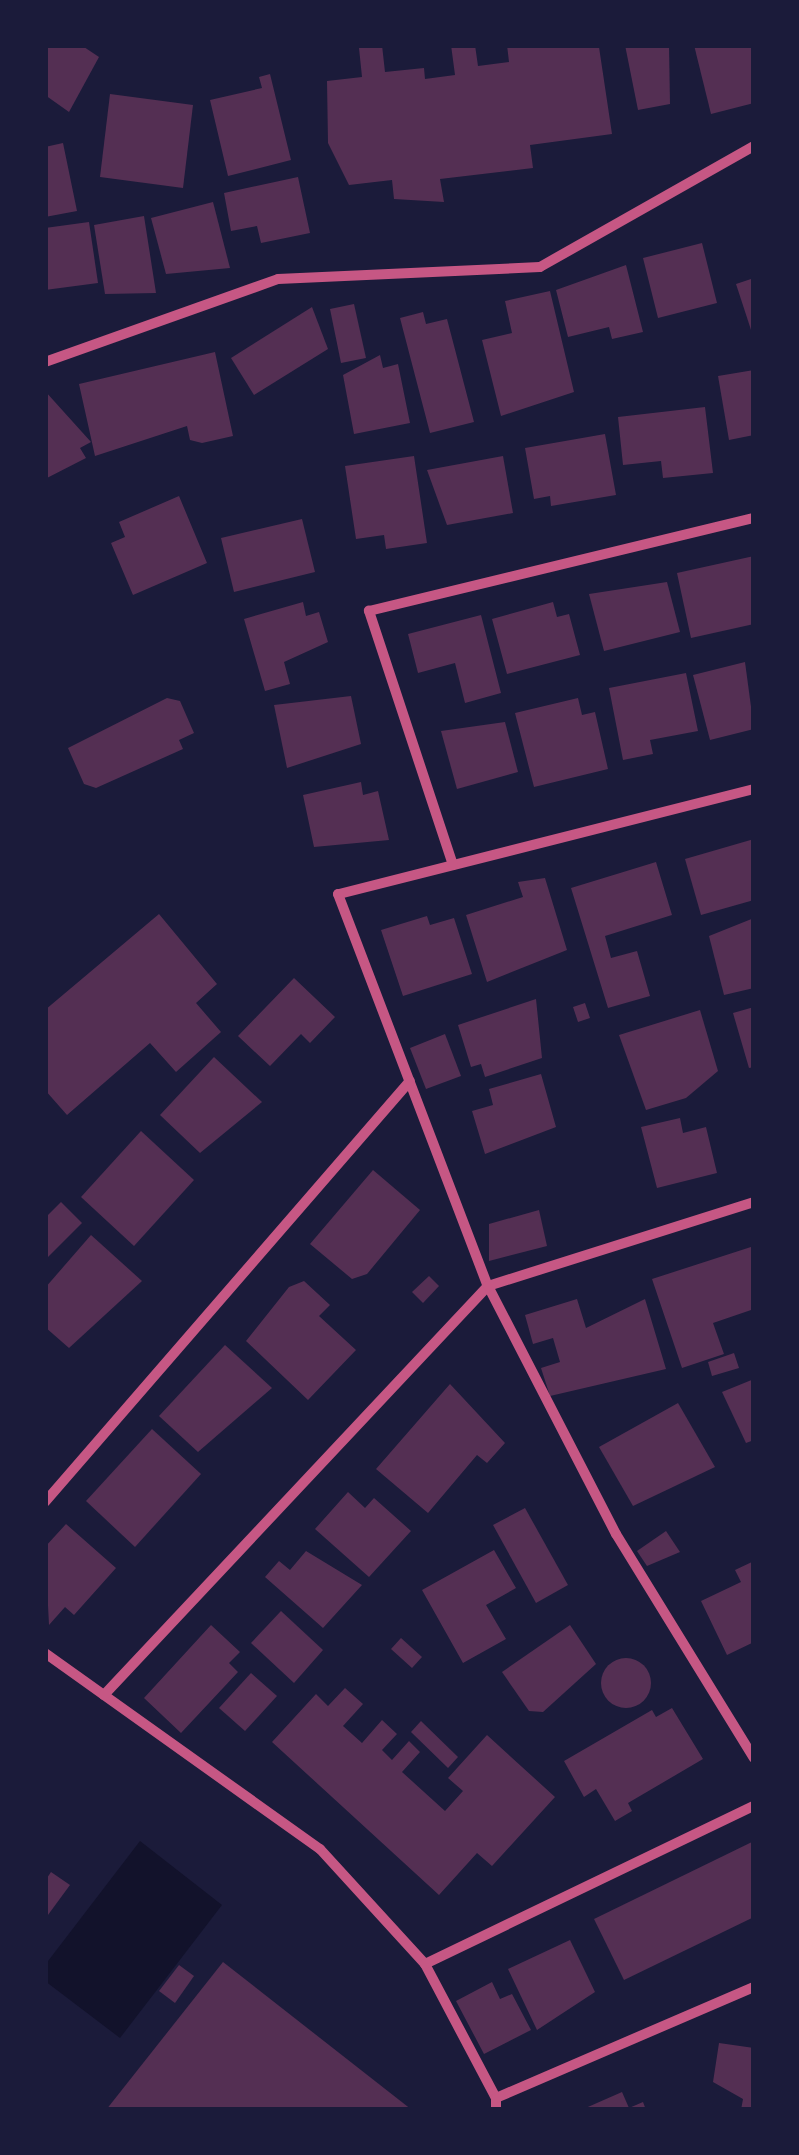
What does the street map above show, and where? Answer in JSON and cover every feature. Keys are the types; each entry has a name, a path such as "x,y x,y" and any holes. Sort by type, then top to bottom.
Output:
{"street":[{"path":"45,362 278,279 540,266 754,146"},
{"path":"453,864 369,611 754,518"},
{"path":"754,789 338,894 488,1286 616,1534 754,1758"},
{"path":"45,1502 410,1082"},
{"path":"104,1695 488,1286 754,1202"},
{"path":"45,1653 320,1850 425,1964 496,2104 754,1987"},
{"path":"425,1964 754,1806"}],"shaded area":[{"path":"140,1841 222,1905 120,2038 45,1981 45,1965"}],"building":[{"path":"45,45 81,45 99,57 69,112 45,95"},
{"path":"382,45 385,72 424,68 425,79 455,75 451,45 475,45 478,66 509,62 507,45 599,47 612,134 530,145 533,168 440,179 444,202 394,199 392,180 349,185 328,143 327,81 362,77 359,48"},
{"path":"625,45 669,45 670,104 638,110"},
{"path":"694,45 754,45 754,103 711,114"},
{"path":"270,74 291,160 228,176 210,100 262,88 259,77"},
{"path":"110,94 193,105 183,188 100,177"},
{"path":"63,143 77,211 45,217 45,147"},
{"path":"298,177 310,233 261,243 257,226 231,231 224,193"},
{"path":"213,202 230,268 166,274 151,218"},
{"path":"144,216 156,293 105,294 94,225"},
{"path":"89,222 98,283 45,290 45,228"},
{"path":"702,243 717,303 658,318 643,258"},
{"path":"626,265 643,332 612,339 609,327 568,337 556,290"},
{"path":"754,278 754,336 753,336 736,284"},
{"path":"550,291 574,392 501,416 482,340 512,333 505,301"},
{"path":"354,304 366,358 341,363 330,309"},
{"path":"312,307 328,349 254,395 231,358"},
{"path":"423,312 426,324 447,319 474,422 430,433 400,318"},
{"path":"215,352 233,436 202,443 190,440 187,426 95,456 79,384"},
{"path":"380,355 383,368 398,364 410,423 354,434 343,375"},
{"path":"754,370 754,435 729,440 718,376"},
{"path":"45,391 91,442 80,448 86,458 45,479"},
{"path":"705,407 713,473 663,478 661,461 623,465 618,417"},
{"path":"605,434 616,495 551,506 550,496 534,499 525,448"},
{"path":"414,456 427,543 386,549 384,535 356,539 345,466"},
{"path":"503,456 513,513 447,525 427,470"},
{"path":"179,496 207,563 133,595 111,543 125,537 119,522"},
{"path":"302,519 315,572 234,592 221,538"},
{"path":"754,556 754,624 691,638 677,573"},
{"path":"667,582 680,632 604,651 589,594"},
{"path":"303,602 306,616 319,612 328,642 284,662 290,684 265,691 244,619"},
{"path":"553,602 557,617 569,614 580,655 507,674 492,619"},
{"path":"481,615 501,693 465,703 455,663 418,673 408,634"},
{"path":"745,662 754,729 710,740 693,675"},
{"path":"686,673 698,731 650,740 653,754 623,760 609,688"},
{"path":"351,696 361,744 287,768 274,705"},
{"path":"167,698 180,701 194,733 179,740 183,749 96,788 84,784 68,748"},
{"path":"578,698 582,715 595,712 608,769 534,787 515,713"},
{"path":"505,722 518,772 457,789 441,731"},
{"path":"361,782 363,795 378,791 389,840 314,847 303,795"},
{"path":"754,839 754,900 701,915 685,859"},
{"path":"656,862 672,915 605,936 611,958 637,951 650,996 608,1008 571,888"},
{"path":"545,878 567,950 487,982 466,915 523,897 518,882"},
{"path":"159,914 217,984 196,1003 221,1032 176,1072 150,1043 67,1115 45,1090 45,1010"},
{"path":"427,916 430,925 454,918 472,974 403,996 381,930"},
{"path":"754,918 754,988 724,995 709,936"},
{"path":"294,978 335,1017 310,1043 301,1034 270,1066 238,1036"},
{"path":"536,999 542,1058 485,1077 481,1064 471,1067 458,1025"},
{"path":"585,1003 590,1018 578,1022 573,1007"},
{"path":"754,1007 754,1067 749,1068 733,1013"},
{"path":"700,1010 718,1071 686,1098 646,1110 619,1035"},
{"path":"445,1034 461,1076 426,1089 410,1048"},
{"path":"214,1057 262,1102 200,1153 160,1115"},
{"path":"541,1074 556,1127 485,1154 472,1111 493,1105 489,1089"},
{"path":"680,1118 683,1133 706,1127 717,1173 657,1188 641,1127"},
{"path":"141,1131 194,1180 134,1246 81,1197"},
{"path":"373,1170 420,1210 367,1274 352,1279 310,1244"},
{"path":"61,1202 82,1223 45,1260 45,1218"},
{"path":"539,1210 547,1246 489,1261 489,1224"},
{"path":"91,1235 142,1281 69,1348 45,1327 45,1288"},
{"path":"754,1246 754,1309 713,1323 724,1354 682,1368 652,1279"},
{"path":"429,1276 439,1286 423,1303 412,1292"},
{"path":"304,1281 330,1305 319,1316 356,1350 308,1400 246,1341 289,1287"},
{"path":"577,1299 586,1328 645,1299 666,1369 550,1396 541,1368 560,1362 553,1338 533,1344 525,1315"},
{"path":"225,1345 272,1388 198,1452 159,1416"},
{"path":"734,1353 739,1368 712,1376 708,1362"},
{"path":"754,1379 754,1440 746,1443 722,1392"},
{"path":"450,1384 505,1443 487,1463 477,1455 428,1513 376,1469"},
{"path":"678,1403 715,1467 633,1506 599,1447"},
{"path":"152,1429 201,1474 135,1547 86,1501"},
{"path":"348,1492 365,1508 374,1498 411,1531 369,1577 315,1529"},
{"path":"525,1508 568,1585 536,1603 493,1525"},
{"path":"66,1524 116,1568 74,1615 65,1607 49,1625 45,1547"},
{"path":"666,1531 680,1552 647,1566 637,1551"},
{"path":"494,1550 516,1588 486,1605 506,1639 463,1663 422,1590"},
{"path":"306,1551 362,1585 323,1628 265,1577 279,1561 290,1570"},
{"path":"754,1561 754,1642 727,1655 701,1601 741,1582 735,1570"},
{"path":"281,1611 323,1650 294,1683 251,1643"},
{"path":"211,1625 240,1652 229,1663 238,1672 181,1733 144,1698"},
{"path":"570,1625 596,1664 543,1712 529,1711 502,1672"},
{"path":"401,1638 422,1657 412,1668 391,1649"},
{"path":"626,1658 643,1666 651,1683 643,1700 626,1708 609,1700 601,1683 609,1666"},
{"path":"251,1673 277,1696 245,1731 219,1708"},
{"path":"345,1688 363,1704 343,1726 362,1743 382,1720 397,1734 382,1750 392,1760 409,1741 420,1752 402,1772 445,1811 463,1791 448,1778 487,1735 555,1797 492,1866 477,1853 439,1895 272,1742 316,1694 328,1706"},
{"path":"672,1708 703,1759 628,1803 632,1811 615,1821 596,1789 584,1797 564,1761 652,1710 656,1717"},
{"path":"421,1721 458,1757 448,1768 411,1732"},
{"path":"754,1841 754,1917 624,1980 594,1919"},
{"path":"51,1872 70,1885 45,1919 45,1881"},
{"path":"570,1940 595,1992 537,2030 508,1969"},
{"path":"223,1962 412,2110 106,2110"},
{"path":"179,1965 194,1976 175,2003 159,1991"},
{"path":"492,1982 500,1999 512,1994 531,2030 484,2054 456,2001"},
{"path":"719,2043 754,2048 754,2110 741,2110 743,2099 713,2082"},
{"path":"622,2092 629,2108 643,2102 646,2110 581,2110"}]}
